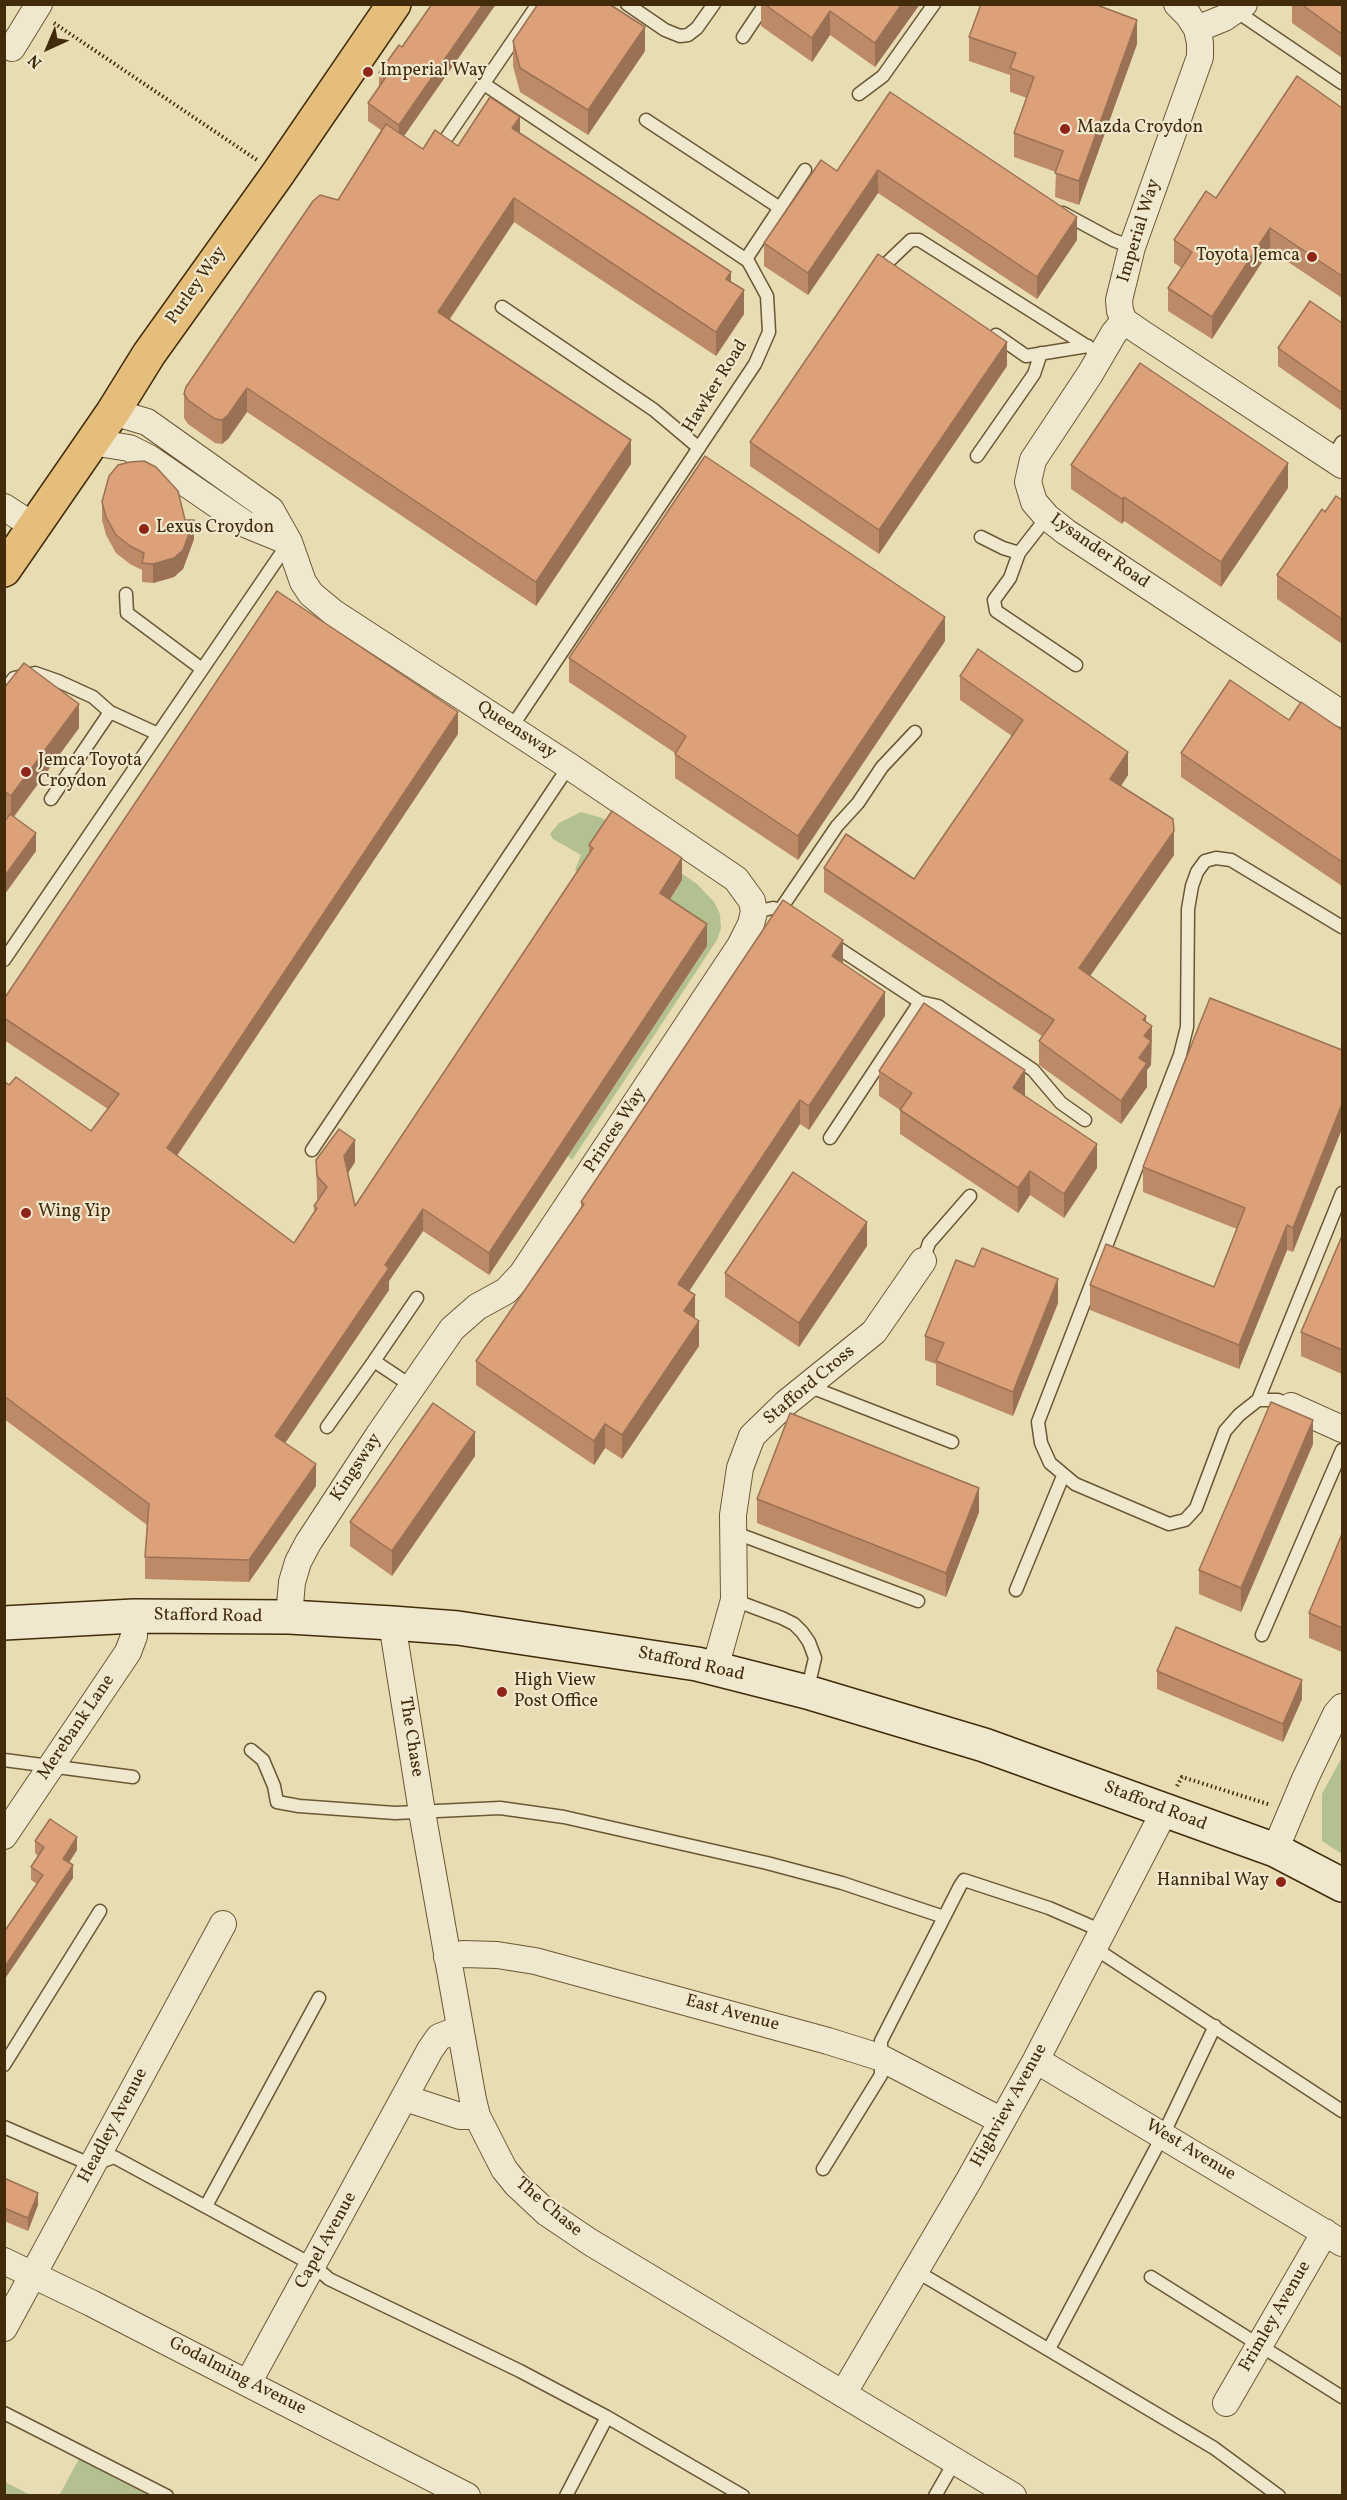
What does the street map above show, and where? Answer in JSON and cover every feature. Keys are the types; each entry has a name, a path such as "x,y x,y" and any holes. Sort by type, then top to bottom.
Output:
{"highway":[{"name":"Purley Way","path":"4,570 113,412 156,344 277,175 394,4"}],"main road":[{"name":"Stafford Road","path":"4,1623 134,1616 289,1617 392,1623 519,1636 716,1668 807,1692 984,1745 1275,1850 1342,1885"}],"street":[{"path":"1177,4 1197,29 1224,18 1240,8"},
{"path":"7,46 37,8"},
{"name":"Imperial Way","path":"1124,321 1119,300 1132,247 1198,66 1201,51 1197,29"},
{"path":"1124,321 1339,455"},
{"name":"Lysander Road","path":"1124,321 1094,351 1033,460 1028,482 1034,502 1047,517 1066,532 1342,714"},
{"name":"Queensway","path":"113,412 147,422 271,510 289,542 303,582 318,600 334,613 512,728 736,879 747,891 754,912"},
{"path":"92,442 129,448 149,458 245,524 289,542"},
{"path":"4,507 35,527"},
{"name":"Princes Way","path":"452,1329 477,1307 506,1291 522,1274 740,946 754,912"},
{"name":"Stafford Cross","path":"716,1668 734,1600 733,1515 740,1468 752,1436 786,1403 874,1332 923,1261"},
{"name":"Kingsway","path":"289,1617 292,1582 298,1562 308,1543 452,1329"},
{"path":"1291,1406 1342,1429"},
{"name":"Merebank Lane","path":"4,1836 128,1652 134,1636 134,1616"},
{"name":"The Chase","path":"392,1623 422,1812 477,2116 504,2169 516,2184 548,2213 590,2242 1013,2496"},
{"path":"1275,1850 1336,1714 1342,1707"},
{"name":"Highview Avenue","path":"843,2394 1036,2060 1165,1810"},
{"name":"Headley Avenue","path":"4,2328 223,1924"},
{"name":"East Avenue","path":"447,1957 480,1955 535,1961 761,2022 879,2057 1002,2121"},
{"name":"Capel Avenue","path":"248,2384 435,2041 445,2034 460,2029"},
{"name":"West Avenue","path":"1036,2060 1334,2238"},
{"path":"405,2098 460,2116 477,2116"},
{"name":"Frimley Avenue","path":"1226,2403 1260,2344 1334,2238"},
{"name":"Godalming Avenue","path":"4,2261 467,2496"}],"lane":[{"path":"443,143 538,4"},
{"path":"627,4 665,30 680,36 688,35 697,28 714,4"},
{"path":"743,37 765,4"},
{"path":"859,94 883,76 934,4"},
{"path":"1240,8 1342,83"},
{"name":"Hawker Road","path":"484,84 746,259 767,296 769,332 755,364 512,728"},
{"path":"646,120 780,208"},
{"path":"746,259 804,170"},
{"path":"1056,208 1103,235 1132,247"},
{"path":"874,268 880,263 888,262 911,240 919,240 1094,351"},
{"path":"888,262 901,270"},
{"path":"502,307 654,410 699,448"},
{"path":"988,330 1026,356 1041,353 1094,351"},
{"path":"977,456 1034,374 1041,353"},
{"path":"1047,517 1019,553 1010,578 994,600 996,611 1076,665"},
{"path":"981,537 1019,553"},
{"path":"4,960 289,542"},
{"path":"126,594 128,613 202,669"},
{"path":"4,691 14,678 35,673 93,698 110,712 158,734"},
{"path":"51,799 110,712"},
{"path":"754,912 773,908 785,913 837,826 858,803 882,767 915,732"},
{"path":"312,1150 569,766"},
{"path":"1342,927 1231,860 1216,858 1205,861 1197,872 1188,909 1187,1028 1180,1055 1038,1422 1041,1443 1050,1463 1075,1484 1169,1524 1185,1520 1196,1508 1225,1431 1239,1414 1258,1400 1342,1193"},
{"path":"818,934 920,1002 938,1006 1033,1070 1061,1103 1085,1120"},
{"path":"830,1138 920,1002"},
{"path":"923,1261 929,1243 970,1196"},
{"path":"327,1427 417,1298"},
{"path":"374,1361 413,1387"},
{"path":"808,1386 952,1442"},
{"path":"1258,1400 1278,1400 1291,1406"},
{"path":"1262,1635 1342,1450"},
{"path":"1016,1590 1063,1476"},
{"path":"734,1532 918,1601"},
{"path":"734,1600 767,1611 794,1624 802,1632 815,1658 807,1692"},
{"path":"251,1750 263,1760 277,1802 299,1806 395,1813 500,1808 564,1817 767,1863 842,1883 944,1917"},
{"path":"4,1760 133,1777"},
{"path":"823,2169 880,2075 880,2041 964,1880 1049,1908 1098,1939 1215,2026 1342,2111"},
{"path":"4,2065 100,1911"},
{"path":"206,2206 319,1998"},
{"path":"1048,2349 1163,2135 1215,2026"},
{"path":"4,2127 92,2165 114,2157 313,2265 329,2279 520,2371 607,2416 743,2496"},
{"path":"916,2271 1214,2448 1279,2496"},
{"path":"1151,2277 1342,2397"},
{"path":"4,2413 167,2496"},
{"path":"566,2496 607,2416"},
{"path":"934,2496 955,2461"}],"path":[{"path":"37,8 277,175"},
{"path":"1165,1810 1182,1777 1291,1811"}],"green space":[{"path":"581,812 602,818 697,884 714,902 720,914 721,928 717,940 572,1160 568,1156 707,946 660,914 682,880 585,877 575,870 581,855 553,839 550,834 559,823"},
{"path":"1342,1757 1342,1854 1322,1841 1322,1794"},
{"path":"81,2455 162,2496 59,2496"},
{"path":"5,2482 30,2495 5,2495"}],"building":[{"path":"432,4 483,4 399,125 368,103 386,77 379,73 399,45 402,47"},
{"path":"538,4 609,4 645,27 588,110 520,68 513,41"},
{"path":"764,4 902,4 875,43 830,11 812,38"},
{"name":"Mazda Croydon","path":"981,4 1094,4 1137,20 1079,181 1055,173 1063,151 1014,133 1034,77 1010,68 1016,53 969,37"},
{"path":"1301,4 1342,4 1342,34"},
{"path":"1297,76 1342,108 1342,276 1270,228 1212,317 1168,288 1192,252 1174,240 1206,191 1216,198"},
{"path":"890,92 1077,217 1037,277 878,170 808,273 764,243 821,160 837,171"},
{"path":"490,97 520,117 512,128 731,272 726,279 744,290 716,332 514,198 438,312 631,440 536,582 247,388 222,420 215,419 188,400 184,394 186,387 313,201 320,195 338,200 386,124 423,149 435,130 458,146"},
{"path":"878,254 1007,342 879,530 750,442"},
{"path":"1310,301 1342,323 1342,393 1278,348"},
{"path":"1140,363 1288,463 1221,562 1124,497 1122,499 1071,465"},
{"path":"705,456 945,617 798,836 675,754 686,736 569,658"},
{"name":"Lexus Croydon","path":"144,461 156,467 178,491 185,520 194,520 183,550 174,558 153,564 142,563 144,553 116,535 106,517 102,502 109,476 118,465"},
{"path":"1336,496 1342,500 1342,619 1277,575 1322,509 1325,512"},
{"path":"277,591 458,712 167,1148 294,1243 317,1208 314,1206 327,1187 317,1176 316,1160 339,1129 355,1140 344,1156 355,1206 593,848 589,845 612,811 682,858 660,893 707,924 489,1253 423,1209 385,1265 389,1268 275,1436 316,1464 249,1560 145,1557 149,1504 4,1396 4,1081 9,1085 16,1077 91,1131 119,1094 4,1018 4,999"},
{"path":"978,649 1128,752 1110,779 1173,819 1174,831 1079,968 1146,1016 1143,1020 1152,1026 1144,1036 1151,1041 1139,1058 1147,1063 1121,1101 1039,1041 1054,1020 824,868 846,834 914,879 1023,720 960,676"},
{"name":"Jemca Toyota Croydon","path":"24,663 79,704 11,796 4,791 4,688"},
{"path":"1230,680 1289,720 1301,702 1342,730 1342,862 1181,753"},
{"path":"10,814 36,833 4,877 4,822"},
{"path":"783,900 843,940 832,956 885,992 809,1106 800,1100 678,1284 695,1295 684,1311 699,1321 622,1435 605,1424 594,1441 476,1361 584,1204 581,1202"},
{"path":"1210,998 1342,1050 1342,1104 1293,1228 1287,1225 1239,1345 1090,1285 1106,1244 1214,1287 1245,1208 1143,1167"},
{"path":"924,1003 1025,1070 1013,1088 1097,1144 1064,1194 1030,1171 1018,1188 900,1110 912,1093 879,1071"},
{"path":"793,1172 867,1222 799,1323 725,1273"},
{"path":"1342,1236 1342,1350 1301,1332"},
{"path":"982,1248 1058,1279 1013,1392 936,1361 944,1343 925,1336 956,1260 974,1267"},
{"path":"1271,1402 1313,1420 1241,1588 1199,1570"},
{"path":"433,1403 475,1432 392,1551 350,1522"},
{"path":"790,1413 979,1488 946,1573 757,1499"},
{"path":"1342,1534 1342,1628 1309,1613"},
{"path":"1176,1627 1302,1680 1283,1724 1157,1671"},
{"path":"50,1819 77,1837 63,1859 73,1865 6,1965 4,1963 4,1932 43,1875 31,1867 44,1847 35,1841"},
{"path":"4,2178 38,2193 28,2218 4,2208"}],"place":[{"name":"Imperial Way","path":"368,72"},
{"name":"Mazda Croydon","path":"1065,129"},
{"name":"Toyota Jemca","path":"1312,257"},
{"name":"Lexus Croydon","path":"144,529"},
{"name":"Jemca Toyota Croydon","path":"26,772"},
{"name":"Wing Yip","path":"26,1213"},
{"name":"High View Post Office","path":"502,1692"},
{"name":"Hannibal Way","path":"1281,1882"}]}
